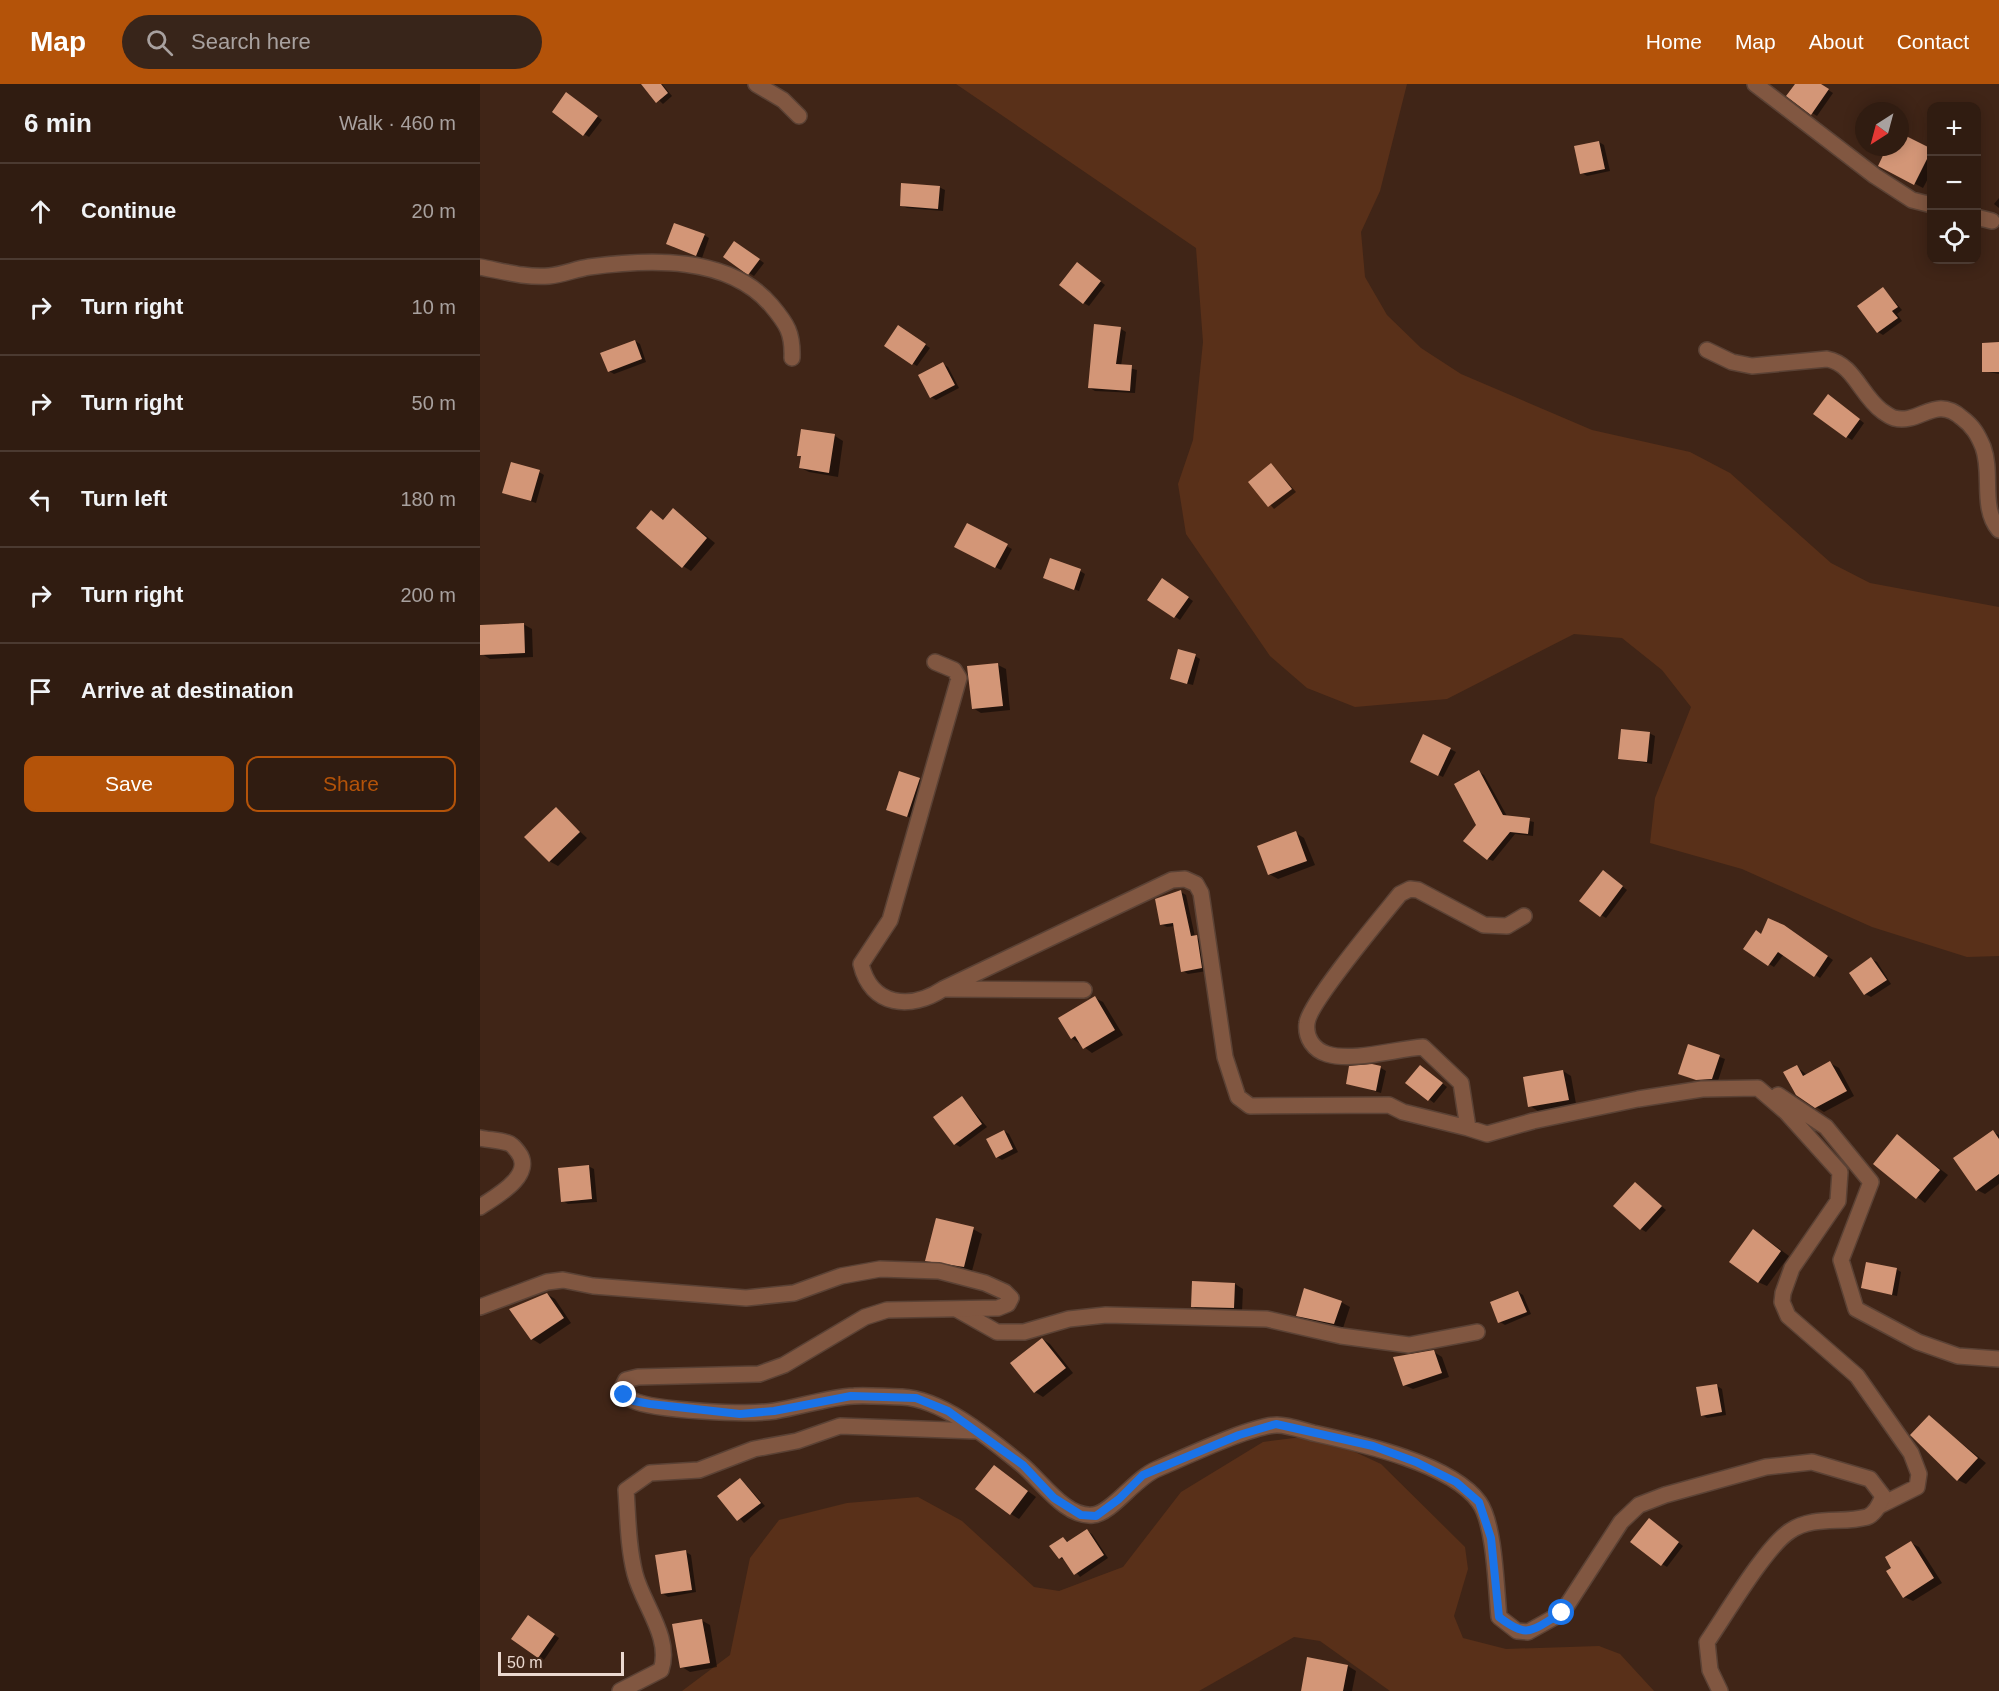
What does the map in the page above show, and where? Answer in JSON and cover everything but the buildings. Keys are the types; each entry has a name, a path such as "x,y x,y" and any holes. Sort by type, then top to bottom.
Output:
{"street":[{"path":"756,84 783,100 799,116"},
{"path":"1755,84 1875,176 1912,200 1927,204"},
{"path":"480,267 549,276 588,267 629,264 692,264 741,281 766,299 784,320 792,339 792,358"},
{"path":"1707,350 1732,362 1752,366 1827,359 1836,361 1845,367 1879,408 1894,418 1908,418 1943,407 1957,412 1978,434 1985,453 1988,504 1992,521 1999,530"},
{"path":"935,662 954,670 959,678 890,920 861,964 865,980 886,999 907,1003 926,1000 943,989 1172,880 1185,879 1196,884 1201,893 1225,1057 1238,1097 1250,1106 1389,1106 1403,1112 1486,1134 1533,1121 1638,1099 1702,1089 1758,1088 1782,1096 1826,1127 1871,1182 1841,1260 1856,1309 1918,1342 1958,1356 1999,1359"},
{"path":"1468,1128 1461,1083 1423,1047 1346,1057 1327,1054 1314,1048 1307,1036 1306,1021 1334,977 1400,894 1410,889 1484,925 1507,926 1524,916"},
{"path":"943,989 1084,990"},
{"path":"1720,1691 1710,1670 1707,1642 1767,1555 1790,1531 1822,1519 1868,1517 1879,1506 1917,1487 1919,1474 1911,1453 1857,1376 1788,1316 1782,1302 1792,1268 1838,1201 1840,1172 1786,1112 1758,1088"},
{"path":"480,1138 511,1143 521,1155 523,1163 519,1174 509,1187 480,1207"},
{"path":"480,1307 547,1282 563,1281 593,1286 746,1298 794,1293 841,1276 880,1269 939,1271 985,1283 1005,1292 1011,1298 1008,1304 998,1308 958,1310 902,1309 866,1317 784,1365 759,1374 638,1377 626,1380 622,1388 624,1395 634,1401 650,1404 740,1414 774,1411 851,1396 916,1398 948,1411 1023,1465 1054,1498 1081,1515 1096,1516 1119,1499 1143,1475 1239,1435 1276,1424 1373,1446 1416,1462 1456,1482 1479,1502 1491,1538 1499,1617 1517,1631 1528,1632 1562,1613 1621,1522 1639,1505 1665,1495 1766,1467 1812,1462 1870,1479 1883,1496 1879,1506"},
{"path":"958,1310 997,1332 1023,1332 1069,1319 1106,1315 1267,1319 1341,1336 1409,1345 1477,1332"},
{"path":"620,1691 661,1670 665,1657 662,1639 643,1598 631,1555 626,1490 640,1478 650,1473 699,1470 763,1447 796,1441 840,1426 976,1431"}],"shaded area":[{"path":"956,84 1407,84 1380,191 1361,232 1365,277 1387,315 1421,348 1461,374 1592,430 1690,452 1730,473 1831,563 1870,583 1999,607 1999,956 1967,957 1872,927 1742,869 1650,843 1655,798 1691,707 1662,670 1622,638 1574,634 1447,699 1355,707 1307,688 1270,656 1186,534 1178,484 1193,440 1203,342 1196,248"},
{"path":"1318,1435 1381,1464 1465,1547 1468,1569 1454,1616 1463,1638 1506,1649 1599,1646 1620,1654 1654,1691 1390,1691 1320,1641 1294,1637 1199,1691 682,1691 730,1655 750,1558 779,1520 847,1503 918,1497 962,1521 1034,1587 1059,1591 1123,1567 1181,1492 1263,1442"}],"route":[{"path":"624,1395 634,1401 650,1404 740,1414 774,1411 851,1396 916,1398 948,1411 1023,1465 1054,1498 1081,1515 1096,1516 1119,1499 1143,1475 1239,1435 1276,1424 1373,1446 1416,1462 1456,1482 1479,1502 1491,1538 1499,1617 1517,1631 1528,1632 1562,1613"}]}
